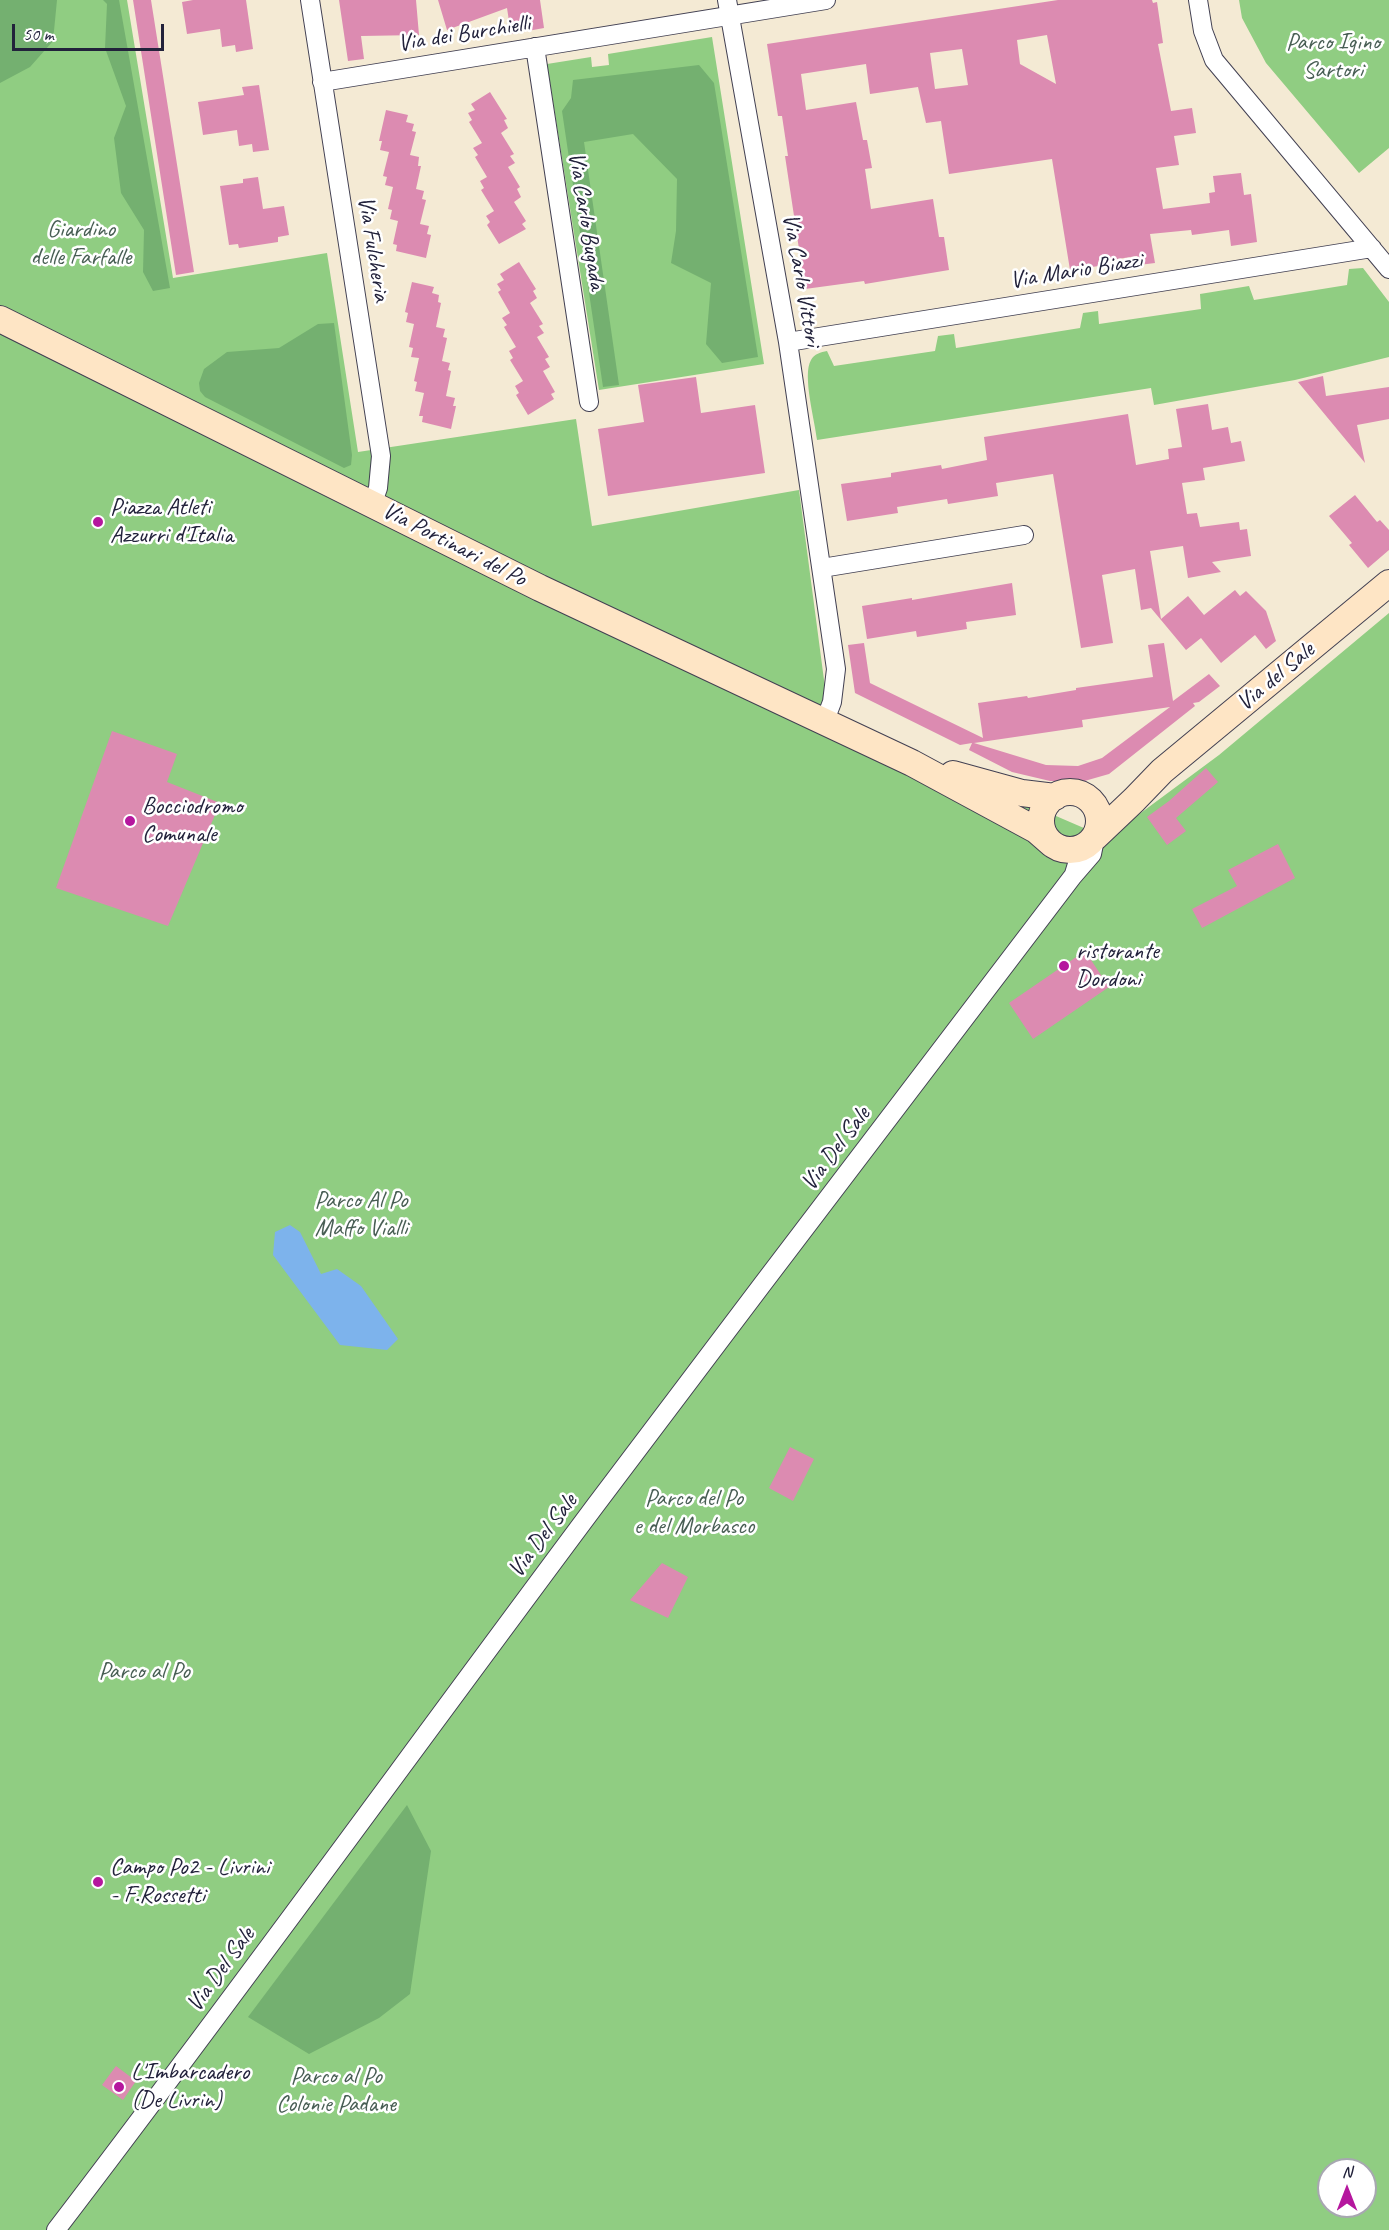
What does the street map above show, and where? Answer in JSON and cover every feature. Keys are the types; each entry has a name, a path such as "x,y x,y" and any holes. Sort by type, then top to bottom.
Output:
{"street":[{"name":"Via Fulcheria","path":"310,0 381,456 378,488 372,504"},
{"name":"Via dei Burchielli","path":"322,82 535,47 728,8 826,0"},
{"path":"1198,0 1203,31 1214,60 1389,269"},
{"name":"Via Carlo Vittori","path":"728,8 788,342 836,669 832,702 824,723"},
{"name":"Via Carlo Bugada","path":"535,47 589,402"},
{"name":"Via Mario Biazzi","path":"788,342 1372,248"},
{"name":"Via Portinari del Po","path":"0,318 540,588 912,763 1036,830 1076,843"},
{"path":"822,568 1024,535"},
{"name":"Via del Sale","path":"1076,843 1134,800 1162,771 1389,583"},
{"name":"Via Portinari del Po","path":"912,763 1022,793 1055,797"},
{"name":"Via del Sale","path":"1055,797 1070,792 1102,800 1119,798 1162,771"},
{"name":"Via del Sale","path":"1076,843 1098,828 1097,810 1085,796"},
{"path":"1055,797 1044,810 1042,828 1076,843"},
{"name":"Via del Sale","path":"1073,876 1092,854 1094,844 1076,843"},
{"name":"Via Del Sale","path":"56,2230 171,2079 593,1508 1073,876"}],"green space":[{"name":"Parco del Po e del Morbasco","path":"0,0 127,0 173,278 327,253 358,452 576,419 592,526 799,490 829,718 1107,838 1219,755 1389,613 1389,2230 0,2230"},
{"path":"0,0 57,0 53,41 30,67 0,83"},
{"path":"103,0 119,0 170,288 153,291 143,272 144,230 121,193 114,138 126,106 105,48 107,4"},
{"name":"Parco Igino Sartori","path":"1239,0 1389,0 1389,148 1359,173 1266,63 1242,18"},
{"path":"712,37 764,364 599,390 547,64 591,57 592,67 609,65 608,54"},
{"path":"699,65 714,83 758,357 722,363 706,344 711,283 671,263 676,231 677,179 633,134 584,142 619,385 603,387 562,111 571,98 573,80"},
{"path":"1363,268 1389,302 1389,357 1295,380 1154,405 1151,388 817,440 808,376 811,360 820,353 827,351 834,366 935,351 938,336 954,334 956,348 1080,328 1083,313 1098,311 1099,324 1201,309 1200,294 1249,286 1254,300 1347,285 1349,269"},
{"path":"334,323 352,455 351,465 344,468 205,397 200,391 199,383 204,369 227,352 279,348 318,324"},
{"path":"407,1805 431,1851 410,1994 379,2018 309,2054 248,2017"}],"water":[{"path":"290,1225 300,1232 321,1274 337,1269 361,1286 398,1339 387,1350 340,1345 273,1255 275,1232"}],"building":[{"path":"133,0 151,0 194,272 176,275"},
{"path":"246,0 253,49 236,52 235,45 222,47 220,29 187,34 182,2"},
{"path":"339,0 416,0 419,35 361,36 364,59 348,61"},
{"path":"438,0 540,0 544,28 511,34 507,8 447,30"},
{"path":"1058,0 1152,0 1153,3 1157,2 1163,43 1158,44 1171,111 1192,108 1196,133 1174,136 1179,165 1156,168 1163,209 1210,203 1209,193 1215,192 1213,176 1241,173 1244,195 1251,194 1257,242 1231,246 1229,230 1192,235 1191,230 1150,234 1155,263 1139,265 1137,256 1098,262 1099,266 1070,270 1052,159 949,174 941,121 926,123 918,87 870,94 866,64 801,74 806,110 856,102 863,140 867,140 872,168 865,169 871,209 933,199 939,237 944,237 949,270 865,284 864,281 805,289 785,156 788,156 782,116 778,116 767,44","holes":["1047,35 1056,84 1020,64 1017,40","962,49 968,85 935,89 930,53"]},
{"path":"259,85 269,150 253,152 252,144 239,146 237,130 203,135 198,102 244,95 242,87"},
{"path":"490,92 507,119 504,120 508,128 501,133 514,154 510,156 515,163 508,167 520,187 517,189 521,197 514,202 526,221 522,224 526,229 499,244 487,225 490,222 486,216 494,211 481,190 484,188 480,181 487,177 475,157 478,155 473,148 482,143 469,122 472,120 468,113 475,110 471,104"},
{"path":"386,110 408,115 406,122 414,124 412,131 416,132 410,155 419,157 418,166 421,166 416,189 424,191 422,199 426,200 420,224 429,226 427,234 431,235 426,258 396,251 397,245 393,244 398,221 390,219 392,210 388,209 393,187 385,185 387,177 383,176 389,152 380,150 382,141 379,141"},
{"path":"258,177 263,209 284,206 289,235 278,237 278,242 239,248 238,244 229,245 220,186 243,183 243,179"},
{"path":"519,262 536,289 533,291 537,298 530,303 543,324 539,326 544,333 537,337 549,357 545,359 550,367 543,371 555,392 551,394 554,399 528,415 516,395 519,393 515,386 523,381 510,360 513,358 509,351 516,347 504,327 507,325 502,318 510,313 498,292 501,290 497,284 504,280 500,274"},
{"path":"412,282 434,287 432,293 439,295 438,302 441,303 436,327 445,329 443,337 447,338 442,361 450,363 448,370 451,371 446,396 455,398 453,406 456,406 451,429 422,422 423,416 419,416 424,393 415,391 417,382 414,381 419,358 411,357 413,348 409,347 414,324 406,322 408,313 405,312"},
{"path":"1323,376 1326,396 1389,387 1389,419 1357,425 1365,463 1298,382"},
{"path":"696,377 701,413 755,405 765,473 608,496 598,429 644,422 638,385"},
{"path":"1208,404 1212,430 1228,427 1231,443 1241,441 1245,461 1203,468 1205,480 1182,483 1187,514 1197,513 1200,527 1239,522 1240,530 1247,529 1251,556 1212,562 1221,572 1188,578 1183,546 1150,551 1161,619 1188,596 1204,615 1235,590 1240,596 1246,591 1266,611 1276,641 1266,649 1255,635 1221,663 1201,638 1186,650 1151,608 1141,610 1135,569 1102,575 1113,643 1081,648 1053,474 996,483 998,496 948,504 947,499 897,507 898,513 847,521 841,484 891,477 891,473 941,465 942,469 987,460 984,437 1128,414 1136,465 1169,459 1168,449 1182,447 1176,409"},
{"path":"1355,495 1377,522 1380,520 1389,530 1389,550 1368,568 1349,545 1352,543 1329,516"},
{"path":"1012,583 1016,615 966,622 967,629 917,637 916,631 867,639 862,606"},
{"path":"864,643 870,683 983,738 978,703 1027,696 1028,698 1076,690 1076,688 1153,677 1148,645 1164,643 1173,701 1209,674 1220,686 1199,702 1193,703 1195,706 1109,774 1081,782 1050,781 1012,772 969,750 972,743 960,745 855,693 848,645","holes":["1170,707 1102,758 1078,766 1046,765 974,743 1083,727 1082,720"]},
{"path":"112,731 177,754 167,782 220,803 168,926 56,888"},
{"path":"1206,768 1218,782 1176,818 1186,831 1167,845 1147,817"},
{"path":"1278,844 1295,878 1202,928 1192,909 1237,886 1228,870"},
{"path":"1085,951 1109,987 1033,1039 1009,1003"},
{"path":"790,1447 814,1459 793,1501 769,1488"},
{"path":"662,1563 688,1577 668,1618 630,1600"},
{"path":"116,2066 136,2081 123,2100 102,2085"}],"place":[{"name":"Piazza Atleti Azzurri d'Italia","path":"98,522"},
{"name":"Bocciodromo Comunale","path":"130,821"},
{"name":"ristorante Dordoni","path":"1064,966"},
{"name":"Campo Po2 - Livrini - F.Rossetti","path":"98,1882"},
{"name":"L'Imbarcadero (De Livrin)","path":"119,2087"}],"park label":[{"name":"Giardino delle Farfalle","path":"81,244"},
{"name":"Parco Al Po Maffo Vialli","path":"361,1215"},
{"name":"Parco al Po","path":"144,1672"},
{"name":"Parco al Po Colonie Padane","path":"336,2091"}]}
